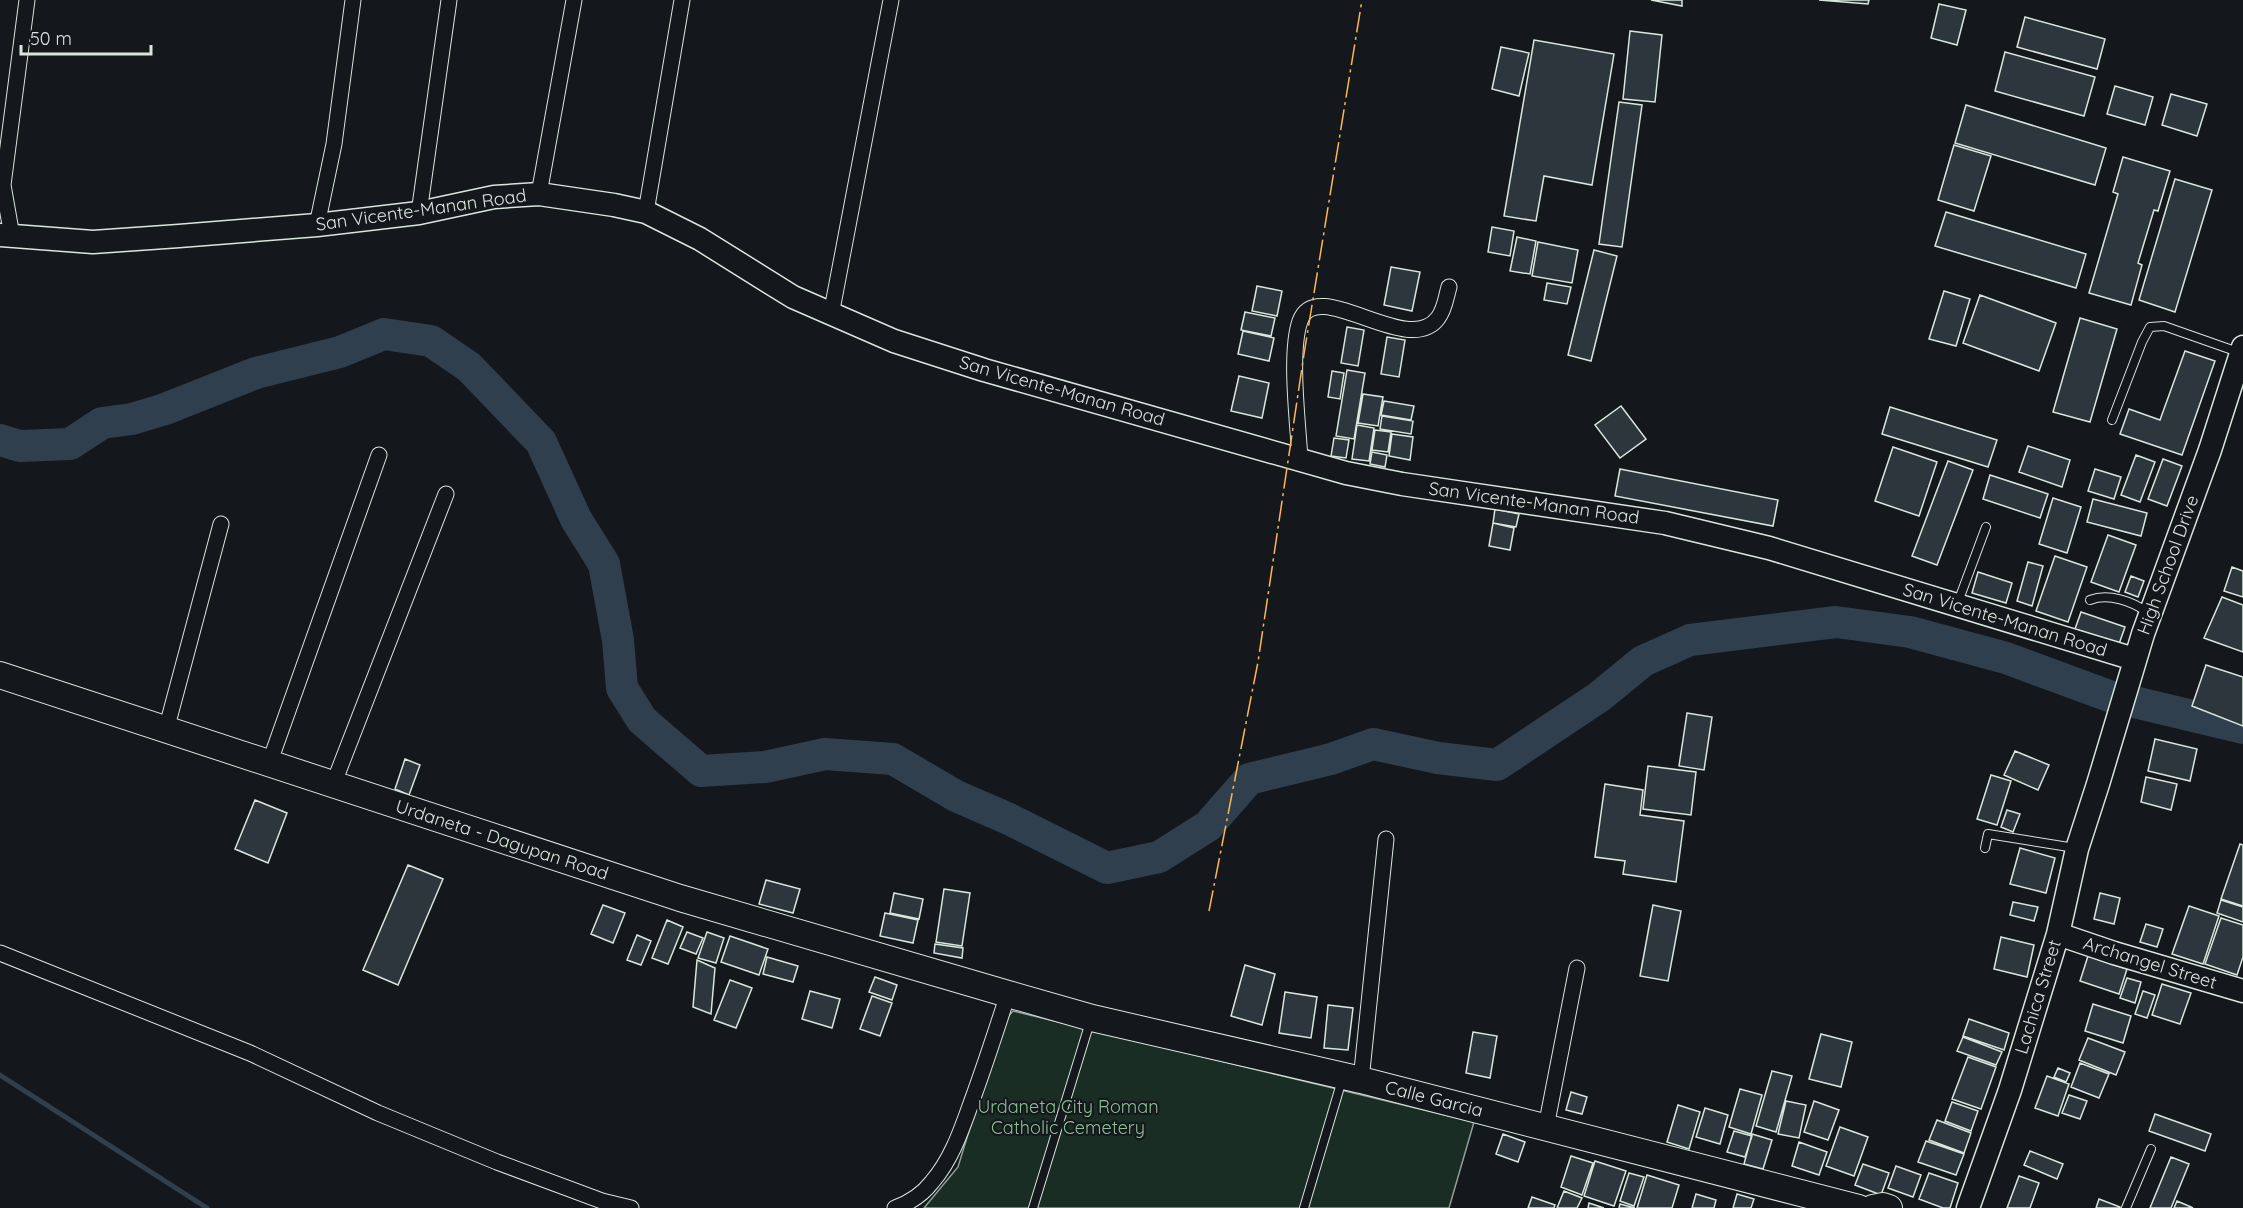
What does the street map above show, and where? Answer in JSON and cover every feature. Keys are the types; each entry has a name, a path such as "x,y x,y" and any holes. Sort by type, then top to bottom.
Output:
{"main road":[{"name":"Urdaneta - Dagupan Road","path":"0,675 680,898 1008,994"},
{"name":"Calle Garcia","path":"1008,994 1092,1018 1352,1078 1859,1208"},
{"path":"1873,1208 1883,1206 1889,1208"}],"street":[{"path":"6,235 3,185 27,0"},
{"path":"317,225 334,144 353,0"},
{"path":"420,213 449,0"},
{"path":"539,194 574,0"},
{"path":"646,212 682,0"},
{"path":"831,315 891,0"},
{"name":"San Vicente-Manan Road","path":"6,235 93,242 317,225 420,213 494,197 539,194 646,212 700,239 793,297 831,315 894,341 984,370 1346,473 1402,484 1665,523 1769,548 2134,659"},
{"path":"1300,459 1295,353 1300,321 1305,313 1320,306 1333,307 1376,322 1408,329 1422,329 1437,319 1443,310 1449,287"},
{"name":"High School Drive","path":"2098,784 2134,659 2210,450 2242,350"},
{"path":"269,764 379,455"},
{"path":"333,785 446,494"},
{"path":"166,730 221,524"},
{"name":"Lachica Street","path":"1968,1208 2010,1090 2058,934 2077,849 2098,784"},
{"path":"1352,1078 1386,840"},
{"name":"Archangel Street","path":"2058,934 2243,991"},
{"path":"0,953 250,1053 410,1127 592,1197 631,1208"},
{"path":"1546,1127 1576,968"},
{"path":"895,1208 921,1194 949,1157 971,1104 1008,994"}],"lane":[{"path":"2112,420 2150,327 2164,326 2242,350"},
{"path":"1957,607 1986,527"},
{"path":"2090,600 2099,596 2117,598 2142,608 2149,614"},
{"path":"1985,848 1988,834 2077,849"},
{"path":"1033,1208 1092,1018"},
{"path":"1304,1208 1352,1078"},
{"path":"2126,1208 2151,1149"}],"green space":[{"name":"Urdaneta City Roman Catholic Cemetery","path":"1013,1011 1474,1122 1449,1208 924,1208 958,1167 1000,1030"}],"building":[{"path":"1651,0 1682,0 1682,6"},
{"path":"1819,0 1869,0 1868,4"},
{"path":"1939,4 1966,10 1957,45 1931,38"},
{"path":"2025,17 2105,39 2097,69 2017,47"},
{"path":"1630,31 1662,35 1655,102 1623,99"},
{"path":"1534,40 1614,54 1592,185 1544,176 1536,221 1504,216"},
{"path":"1501,47 1529,53 1519,96 1492,89"},
{"path":"2005,52 2095,77 2084,116 1995,91"},
{"path":"2115,86 2153,97 2145,125 2107,114"},
{"path":"2171,94 2207,104 2197,136 2162,125"},
{"path":"1619,102 1642,105 1622,247 1599,244"},
{"path":"1966,105 2106,148 2095,185 1955,143"},
{"path":"1954,145 1991,156 1974,211 1938,200"},
{"path":"2123,157 2170,171 2158,211 2154,210 2138,263 2142,265 2131,305 2089,293 2118,194 2113,192"},
{"path":"2175,179 2212,190 2175,312 2139,300"},
{"path":"1946,212 2086,254 2076,288 1935,246"},
{"path":"1492,227 1514,231 1510,256 1488,252"},
{"path":"1517,237 1536,241 1530,274 1510,271"},
{"path":"1538,242 1578,250 1572,283 1532,276"},
{"path":"1594,250 1617,256 1591,361 1568,355"},
{"path":"1391,267 1420,272 1412,311 1384,305"},
{"path":"1547,283 1571,287 1567,304 1544,300"},
{"path":"1257,286 1282,291 1277,316 1252,311"},
{"path":"1944,291 1970,299 1956,346 1929,339"},
{"path":"1980,295 2056,323 2039,371 1963,343"},
{"path":"1245,312 1275,318 1271,336 1241,330"},
{"path":"2080,318 2117,329 2090,422 2053,412"},
{"path":"1347,327 1364,330 1358,366 1341,363"},
{"path":"1243,331 1274,338 1269,361 1238,354"},
{"path":"1387,337 1405,340 1399,377 1381,374"},
{"path":"2185,351 2215,361 2182,455 2120,434 2129,409 2160,420"},
{"path":"1347,370 1365,373 1354,439 1336,436"},
{"path":"1332,371 1344,373 1340,399 1328,397"},
{"path":"1239,376 1269,383 1262,418 1231,411"},
{"path":"1363,394 1383,397 1378,426 1358,423"},
{"path":"1384,401 1414,406 1411,420 1381,415"},
{"path":"1621,406 1646,439 1620,458 1595,425"},
{"path":"1890,407 1997,440 1988,467 1882,434"},
{"path":"1382,416 1413,421 1411,434 1380,429"},
{"path":"1357,425 1374,428 1369,461 1352,459"},
{"path":"1375,430 1391,432 1388,452 1372,450"},
{"path":"1392,434 1413,437 1410,460 1389,456"},
{"path":"1334,438 1349,440 1346,458 1331,456"},
{"path":"2028,446 2070,460 2062,487 2019,472"},
{"path":"1893,447 1937,462 1919,516 1875,501"},
{"path":"1372,452 1387,455 1385,467 1370,464"},
{"path":"2136,455 2155,462 2140,502 2121,495"},
{"path":"2163,459 2182,466 2167,506 2148,499"},
{"path":"1948,461 1973,470 1937,565 1912,556"},
{"path":"1620,469 1778,500 1773,526 1615,496"},
{"path":"2095,469 2121,477 2114,499 2088,491"},
{"path":"1990,475 2048,494 2040,518 1983,499"},
{"path":"2053,498 2081,507 2067,553 2039,544"},
{"path":"2093,499 2147,513 2141,536 2087,522"},
{"path":"1495,509 1519,514 1516,527 1493,523"},
{"path":"1493,523 1514,528 1510,550 1489,546"},
{"path":"2108,535 2136,545 2119,592 2091,582"},
{"path":"2055,556 2087,567 2068,622 2036,611"},
{"path":"2028,562 2043,566 2032,606 2017,601"},
{"path":"2232,567 2243,571 2243,597 2224,591"},
{"path":"1978,572 2012,583 2006,603 1972,593"},
{"path":"2131,576 2144,581 2138,597 2125,592"},
{"path":"2222,597 2243,605 2243,652 2204,638"},
{"path":"2081,612 2125,627 2119,644 2075,629"},
{"path":"2206,665 2243,677 2243,726 2192,706"},
{"path":"1687,713 1712,717 1704,770 1679,766"},
{"path":"2155,739 2197,749 2190,781 2148,771"},
{"path":"2015,751 2049,765 2038,790 2004,775"},
{"path":"405,759 420,765 409,795 395,789"},
{"path":"1648,766 1696,772 1691,815 1643,809"},
{"path":"1991,775 2011,781 1997,825 1977,819"},
{"path":"2146,777 2177,784 2171,810 2141,802"},
{"path":"1605,784 1643,790 1640,815 1684,821 1676,882 1623,874 1625,861 1595,857"},
{"path":"255,800 287,813 268,863 235,849"},
{"path":"2007,810 2020,814 2013,832 2001,827"},
{"path":"2240,844 2243,845 2243,906 2221,899"},
{"path":"2020,848 2055,858 2046,893 2010,884"},
{"path":"408,865 443,879 398,985 363,970"},
{"path":"766,880 800,889 793,913 759,904"},
{"path":"944,889 970,893 962,946 936,942"},
{"path":"894,893 923,899 919,919 890,913"},
{"path":"2100,893 2120,898 2114,924 2094,919"},
{"path":"2221,900 2243,907 2243,922 2217,913"},
{"path":"2013,902 2038,907 2034,921 2010,915"},
{"path":"603,905 625,913 613,943 591,934"},
{"path":"1653,905 1681,911 1668,981 1640,976"},
{"path":"2189,906 2219,916 2203,964 2172,954"},
{"path":"885,913 918,920 913,943 880,936"},
{"path":"2221,918 2243,925 2243,957 2237,975 2205,964"},
{"path":"667,920 683,927 668,964 652,958"},
{"path":"2146,924 2163,929 2157,947 2140,942"},
{"path":"687,932 703,938 696,954 680,948"},
{"path":"707,932 724,938 716,963 698,958"},
{"path":"637,935 651,941 641,965 627,960"},
{"path":"730,936 768,949 759,975 721,962"},
{"path":"2001,937 2034,945 2027,977 1994,969"},
{"path":"935,944 963,948 962,958 934,953"},
{"path":"2088,956 2127,969 2119,994 2080,981"},
{"path":"767,957 798,966 793,982 763,974"},
{"path":"697,960 715,968 711,1014 693,1007"},
{"path":"1245,965 1275,974 1262,1025 1231,1016"},
{"path":"875,977 897,985 892,1000 869,992"},
{"path":"2127,978 2141,982 2135,1003 2120,998"},
{"path":"730,980 752,988 736,1028 714,1020"},
{"path":"2162,984 2191,993 2180,1024 2152,1015"},
{"path":"810,991 840,999 832,1028 802,1019"},
{"path":"2143,991 2155,995 2147,1018 2135,1014"},
{"path":"1285,992 1317,997 1311,1038 1279,1033"},
{"path":"872,996 892,1003 880,1036 860,1029"},
{"path":"2093,1004 2131,1016 2123,1043 2085,1031"},
{"path":"1328,1005 1353,1008 1348,1050 1324,1048"},
{"path":"1969,1019 2009,1033 2004,1050 1963,1036"},
{"path":"1473,1032 1497,1036 1490,1078 1466,1073"},
{"path":"1821,1034 1852,1042 1841,1087 1809,1079"},
{"path":"1963,1037 2002,1052 1996,1065 1957,1051"},
{"path":"2088,1038 2125,1052 2116,1075 2079,1060"},
{"path":"1968,1057 1996,1067 1981,1109 1952,1099"},
{"path":"2080,1063 2109,1074 2099,1098 2071,1087"},
{"path":"2058,1068 2070,1073 2066,1082 2054,1077"},
{"path":"1772,1071 1792,1076 1776,1132 1756,1126"},
{"path":"2047,1076 2069,1084 2058,1116 2035,1108"},
{"path":"1740,1089 1762,1095 1751,1134 1729,1127"},
{"path":"1571,1092 1587,1097 1582,1114 1566,1110"},
{"path":"2069,1095 2087,1101 2080,1119 2062,1113"},
{"path":"1786,1101 1806,1105 1799,1138 1778,1134"},
{"path":"1814,1101 1839,1110 1828,1140 1804,1132"},
{"path":"1952,1102 1978,1111 1971,1131 1945,1121"},
{"path":"1678,1105 1700,1112 1689,1149 1667,1142"},
{"path":"1705,1108 1728,1115 1720,1144 1696,1137"},
{"path":"2155,1114 2211,1134 2205,1151 2149,1131"},
{"path":"1937,1120 1971,1133 1964,1153 1929,1140"},
{"path":"1840,1127 1868,1137 1854,1176 1826,1166"},
{"path":"1734,1131 1752,1136 1745,1157 1727,1152"},
{"path":"1503,1134 1525,1142 1518,1162 1496,1154"},
{"path":"1752,1134 1772,1140 1763,1169 1744,1164"},
{"path":"1926,1141 1964,1154 1956,1175 1918,1162"},
{"path":"1799,1142 1827,1152 1819,1175 1792,1166"},
{"path":"2030,1151 2063,1164 2057,1179 2024,1165"},
{"path":"1571,1156 1593,1163 1582,1195 1561,1187"},
{"path":"2171,1157 2189,1164 2171,1208 2150,1208"},
{"path":"1595,1161 1626,1171 1614,1206 1584,1196"},
{"path":"1863,1164 1889,1173 1881,1195 1855,1185"},
{"path":"1896,1166 1921,1175 1913,1197 1888,1188"},
{"path":"1629,1173 1644,1177 1634,1206 1620,1201"},
{"path":"1929,1173 1958,1183 1950,1208 1943,1208 1919,1199"},
{"path":"1647,1175 1679,1185 1672,1208 1637,1208"},
{"path":"2019,1176 2039,1183 2030,1208 2007,1208"},
{"path":"1564,1191 1582,1198 1577,1208 1557,1208"},
{"path":"1696,1194 1716,1200 1714,1208 1692,1208"},
{"path":"1737,1194 1754,1199 1751,1208 1733,1208"},
{"path":"1532,1197 1555,1205 1554,1208 1528,1208"},
{"path":"2099,1199 2120,1207 2120,1208 2096,1208"},
{"path":"2177,1201 2191,1207 2193,1208 2174,1208"},
{"path":"1589,1203 1604,1208 1588,1208"},
{"path":"1620,1204 1635,1208 1619,1208"}],"waterway":[{"path":"0,440 20,446 70,444 102,423 132,419 165,409 256,373 340,352 384,334 431,341 469,367 541,442 576,519 604,564 618,640 622,688 642,720 701,771 765,767 825,754 893,759 956,796 1009,819 1107,868 1159,857 1208,826 1249,779 1331,759 1373,744 1438,758 1497,765 1599,697 1643,661 1690,640 1836,622 1910,632 2006,658 2109,696 2243,728"},
{"path":"0,1075 207,1208"}],"power":[{"path":"1209,911 1258,662 1304,354 1362,0"}]}
